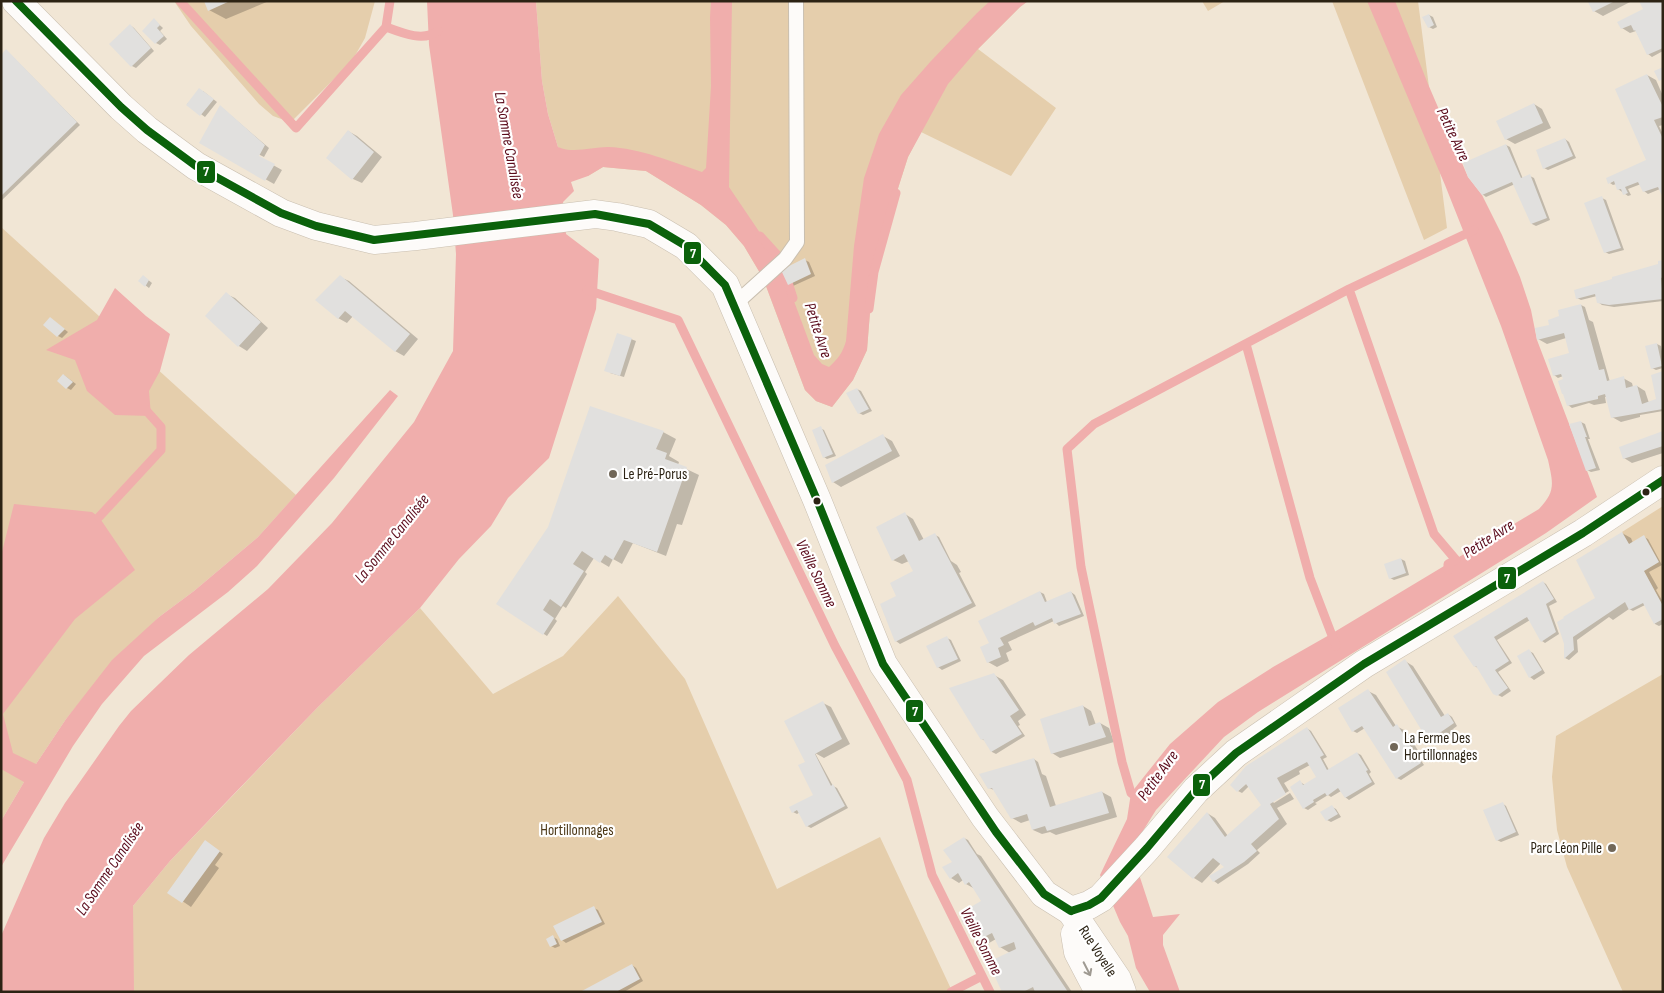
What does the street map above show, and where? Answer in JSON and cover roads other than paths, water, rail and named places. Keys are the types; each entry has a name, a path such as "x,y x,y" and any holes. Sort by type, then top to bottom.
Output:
{"street":[{"name":"Rue Voyelle","path":"16,1 121,107 147,130 196,166 281,213 316,226 374,240 595,214 617,216 649,224 686,246 725,284 817,500 883,664 990,825 1044,894 1071,911 1117,980 1122,992"},
{"path":"1071,911 1102,898 1196,790 1236,753 1364,664 1583,532 1663,480"},
{"name":"Rue Voyelle","path":"1071,911 1078,952 1099,992"}],"lane":[{"path":"734,305 785,259 797,242 796,1"}],"water":[{"name":"La Somme Canalisée","path":"427,1 536,1 542,81 548,114 558,147 570,150 608,147 632,150 702,172 706,168 711,86 711,1 732,1 729,187 771,249 788,285 814,355 822,364 829,367 840,355 846,341 854,246 864,178 879,134 901,95 931,61 990,1 1028,1 978,49 948,84 908,157 878,251 872,287 867,350 853,380 832,407 816,401 805,390 763,278 744,246 726,225 701,205 646,171 603,167 588,176 571,182 574,191 563,202 566,234 599,259 596,309 549,458 508,498 491,526 459,559 420,608 318,707 232,796 170,861 133,906 134,992 1,992 1,936 44,838 65,803 119,726 131,711 189,655 268,589 332,523 414,422 453,351 456,254 453,215 429,45"},
{"path":"1367,1 1395,1 1468,177 1482,195 1520,277 1531,310 1537,340 1597,497 1546,533 1258,712 1224,737 1156,810 1131,850 1153,917 1180,914 1163,935 1163,945 1180,992 1150,992 1136,968 1128,936 1100,875 1127,819 1131,793 1170,744 1218,702 1273,667 1539,509 1551,492 1552,481 1548,460 1501,326 1445,185"},
{"path":"115,288 146,316 170,334 160,371 149,391 151,416 115,415 87,391 75,360 46,350 97,320"},
{"path":"390,390 398,396 334,478 257,566 228,592 144,656 102,704 73,746 1,867 1,821 24,782 1,769 1,556 14,504 92,512 99,517 135,570 75,619 3,714 13,753 36,764 66,719 112,660 159,617 194,591 258,537"}],"waterway":[{"path":"180,1 296,128 386,27 419,36 426,36 438,31"},
{"path":"386,27 390,1"},
{"name":"Petite Avre","path":"869,309 874,272 896,193"},
{"path":"1139,799 1131,793 1122,762 1081,567 1067,449 1094,424 1349,289 1474,230"},
{"name":"Petite Avre","path":"760,236 780,258 793,298"},
{"path":"1349,289 1434,534 1456,560 1448,564 1448,570"},
{"name":"Vieille Somme","path":"587,290 678,320 835,646 907,780 932,875 990,992"},
{"path":"1246,344 1310,578 1336,646"},
{"path":"99,517 161,450 161,427 144,408"},
{"path":"951,992 982,976"}],"place":[{"name":"Le Pré-Porus","path":"613,474"},
{"name":"La Ferme Des Hortillonnages","path":"1394,747"},
{"name":"Parc Léon Pille","path":"1612,848"}],"park label":[{"name":"Hortillonnages","path":"577,830"}]}
